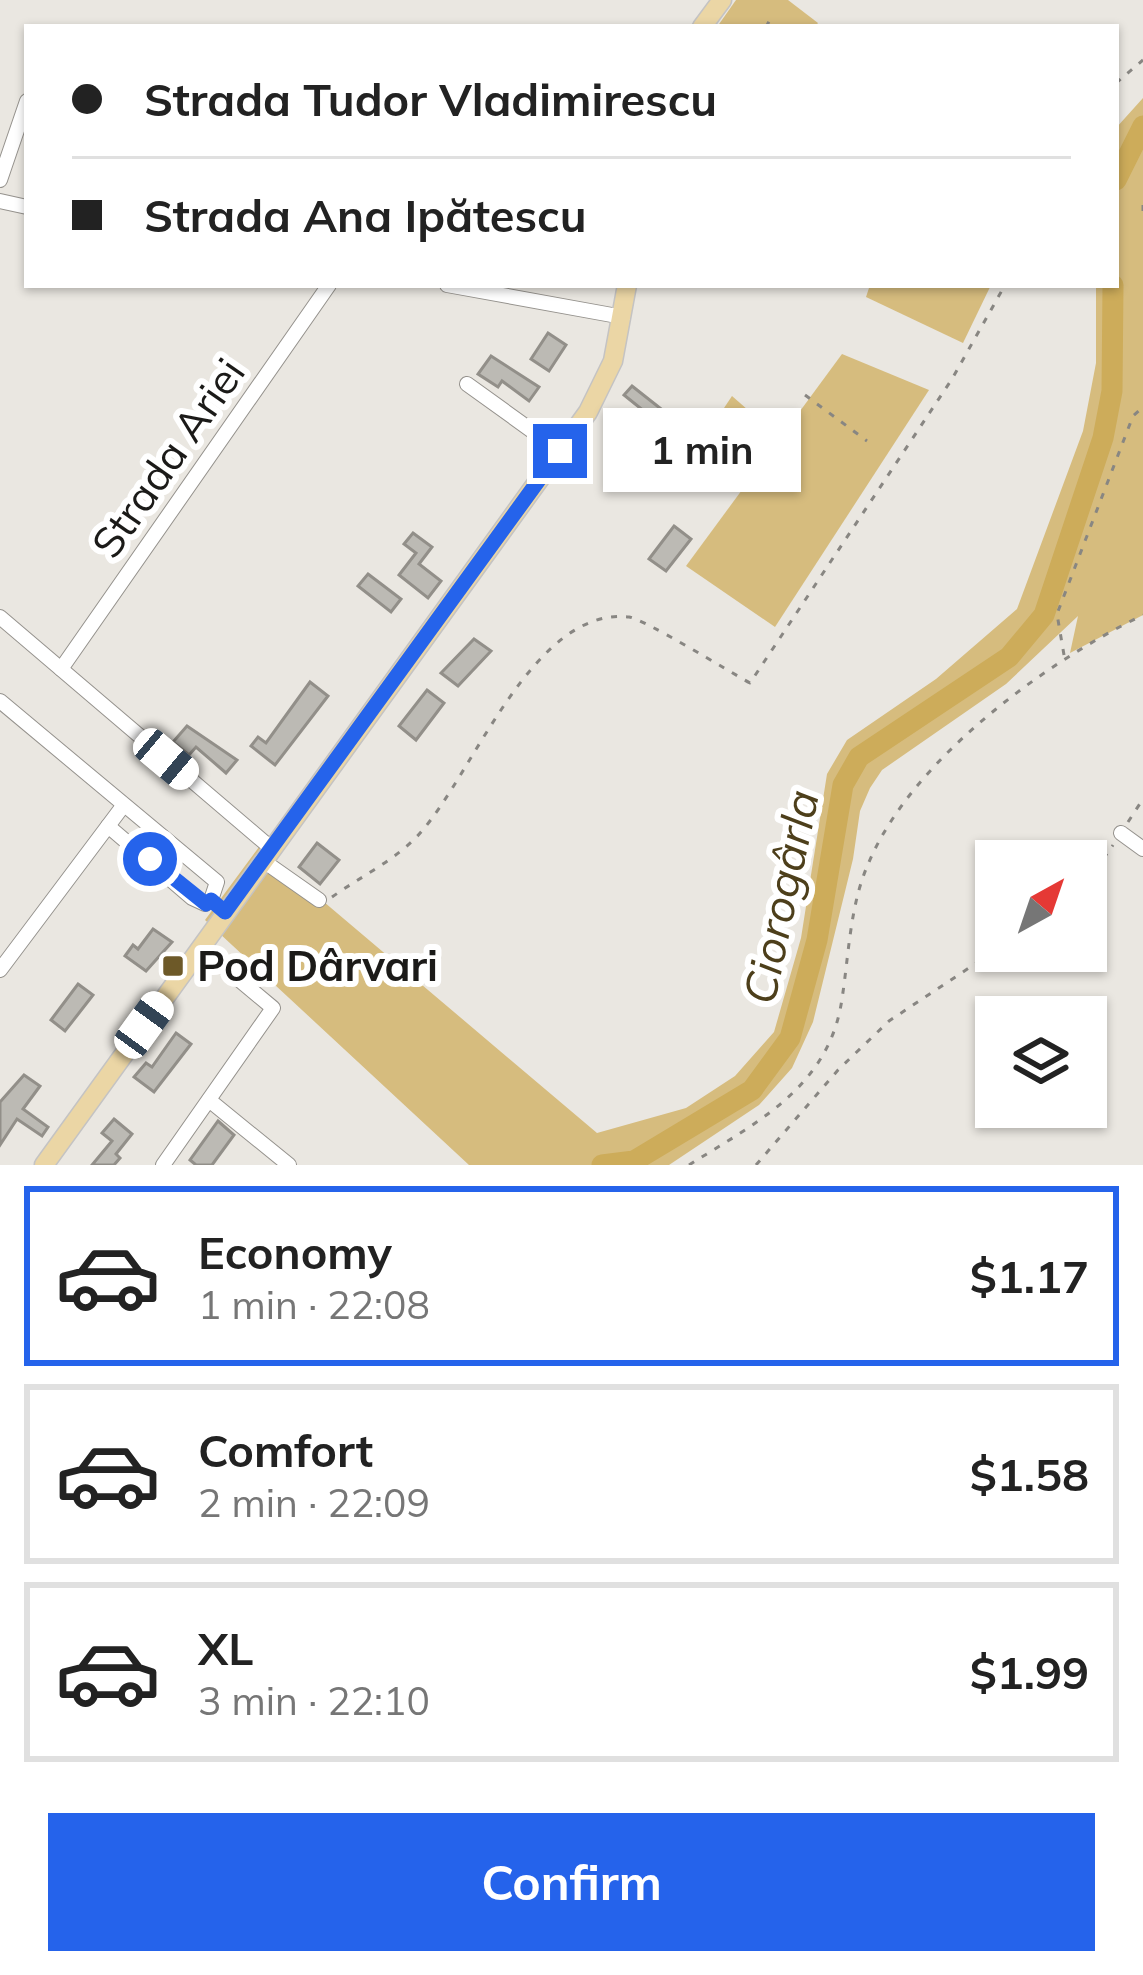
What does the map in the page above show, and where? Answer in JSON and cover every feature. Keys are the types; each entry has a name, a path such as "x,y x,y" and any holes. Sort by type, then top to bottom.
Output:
{"main road":[{"path":"44,1165 200,947 224,905 560,451 606,379 627,288"}],"street":[{"path":"0,180 24,110"},
{"name":"Strada Ariei","path":"61,669 326,288"},
{"path":"464,288 623,316"},
{"path":"467,384 560,451"},
{"path":"0,617 319,900"},
{"path":"0,701 217,882 224,905 192,898 107,826"},
{"path":"0,970 123,806"},
{"path":"1121,833 1143,849"},
{"path":"163,1165 273,1008 200,947"},
{"path":"209,1100 289,1165"}],"path":[{"path":"768,24 773,14"},
{"path":"1119,80 1143,60"},
{"path":"1143,205 1143,213"},
{"path":"319,900 330,899 420,834 454,793 483,736 522,682 588,619 634,617 750,683 952,379 1003,288"},
{"path":"805,395 867,441"},
{"path":"1064,658 1057,614 1133,416 1143,406"},
{"path":"689,1165 778,1108 810,1080 840,1010 849,941 867,865 900,801 934,765 1064,658 1143,615"},
{"path":"756,1165 838,1070 889,1021 975,964"}],"shaded area":[{"path":"736,0 788,0 818,23 817,24 719,24"},
{"path":"1143,98 1143,615 1070,653 1078,616 1006,684 882,770 860,811 853,859 813,1022 792,1068 759,1105 669,1165 469,1165 205,920 259,847 597,1133 686,1108 735,1076 774,1032 801,938 827,774 847,740 936,679 1017,609 1083,431 1096,363 1096,288 1119,288 1119,125"},
{"path":"869,288 990,288 963,343 866,297"},
{"path":"842,354 929,390 775,627 686,566"},
{"path":"732,396 773,432 746,474 702,441"}],"building":[{"path":"548,333 566,345 549,371 531,359"},
{"path":"491,356 539,387 529,401 502,381 498,387 478,374"},
{"path":"632,386 689,431 681,441 624,395"},
{"path":"674,526 691,539 666,571 649,559"},
{"path":"413,533 432,547 419,564 441,581 428,598 399,575 416,553 404,544"},
{"path":"368,574 401,599 391,612 358,586"},
{"path":"474,639 491,651 458,686 441,673"},
{"path":"310,682 328,696 275,765 251,746 258,737 266,743"},
{"path":"427,690 444,703 416,740 399,726"},
{"path":"187,726 237,760 226,773 196,747 189,755 173,742"},
{"path":"317,843 339,860 320,884 299,867"},
{"path":"153,929 172,942 146,971 125,956 133,945 138,949"},
{"path":"78,984 93,995 65,1031 51,1020"},
{"path":"176,1033 191,1044 154,1092 134,1077 146,1063 152,1067"},
{"path":"24,1075 40,1086 23,1109 48,1127 42,1136 17,1119 0,1145 0,1102"},
{"path":"114,1119 132,1134 116,1154 120,1158 114,1165 92,1165 112,1141 102,1133"},
{"path":"218,1121 234,1135 212,1165 196,1165 190,1160"}],"waterway":[{"name":"Ciorogârla","path":"1119,174 1143,126"},
{"name":"Ciorogârla","path":"602,1165 634,1161 752,1090 790,1038 817,940 843,785 859,757 1009,657 1044,615 1103,438 1112,391 1113,288"}],"place":[{"name":"Pod Dârvari","path":"173,966"}],"route":[{"path":"150,859 192,898 206,904 211,900 225,912 560,451"}]}
